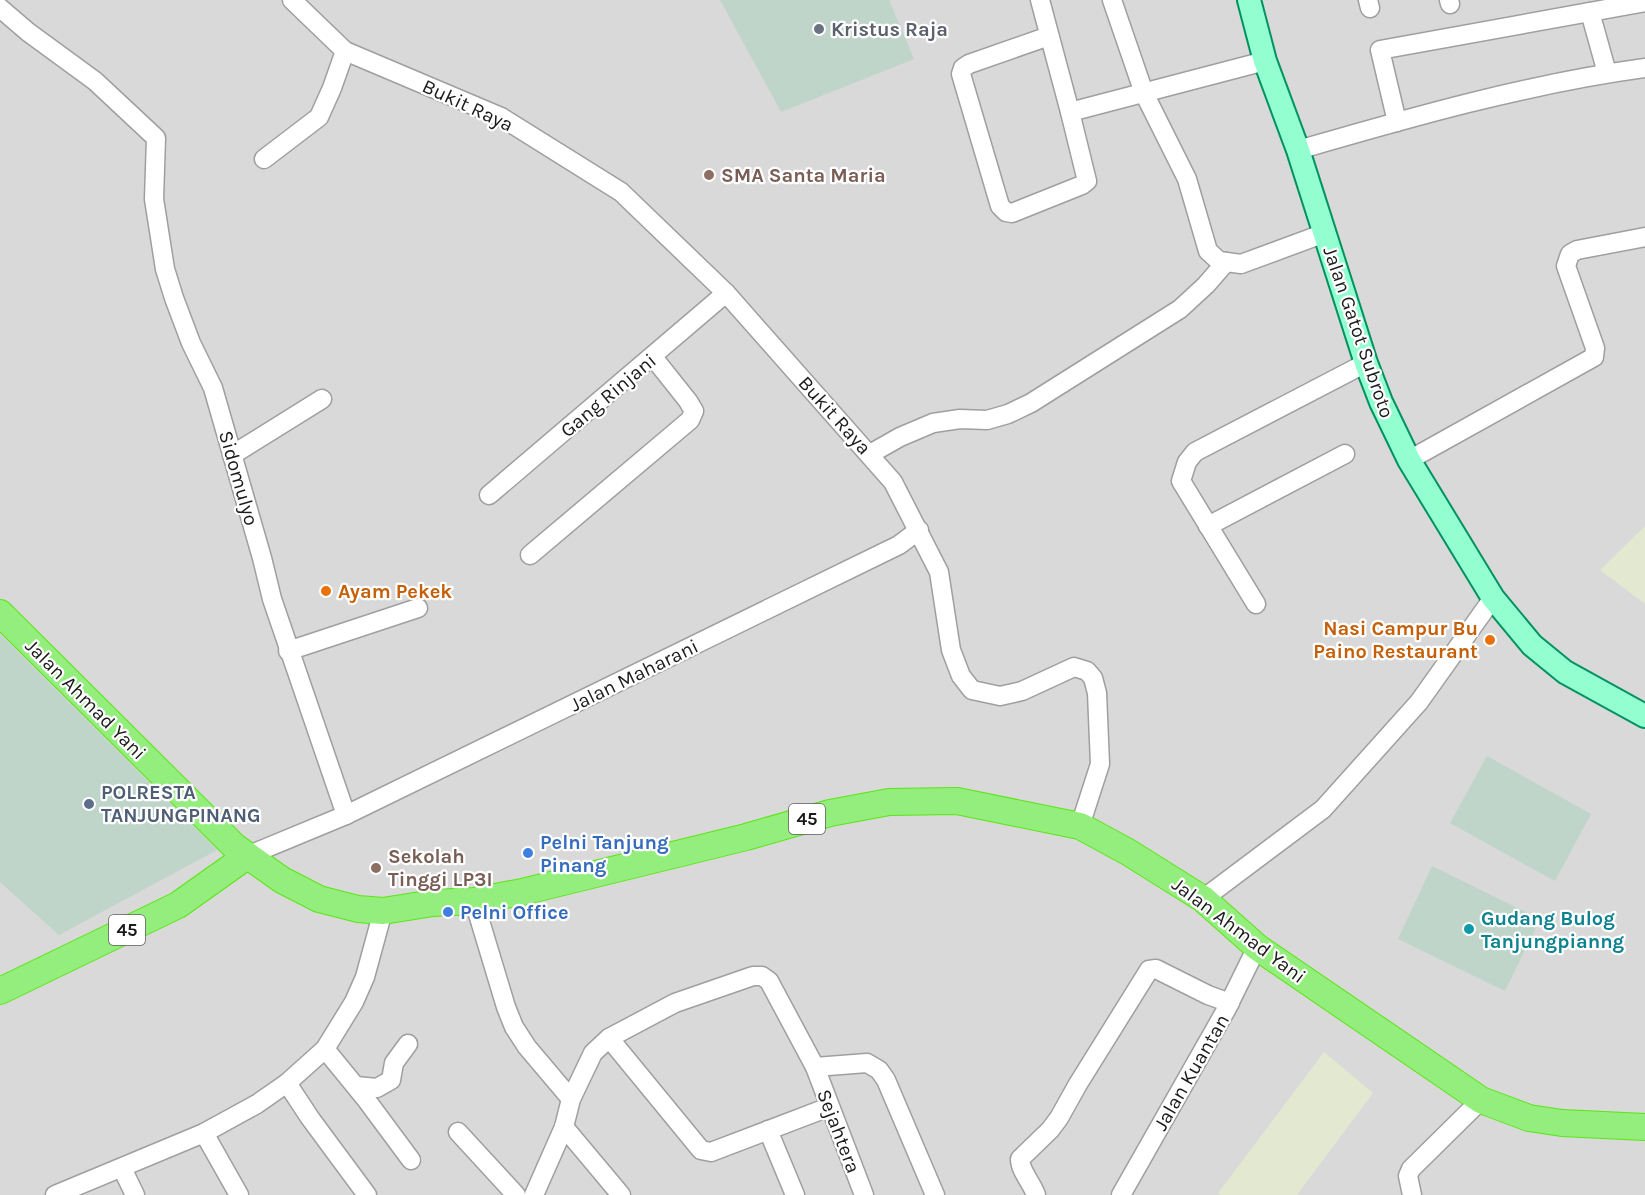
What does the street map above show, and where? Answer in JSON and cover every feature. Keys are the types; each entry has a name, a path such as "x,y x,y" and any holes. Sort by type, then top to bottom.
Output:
{"highway":[{"name":"Jalan Ahmad Yani","path":"0,613 214,828 247,856 282,880 318,899 358,909 383,911 433,903 474,901 522,892 746,837 830,813 889,802 957,801 1080,826 1128,852 1203,899 1257,947 1481,1100 1529,1118 1562,1123 1645,1127"},
{"name":"45","path":"0,991 178,905 247,856"}],"main road":[{"name":"Jalan Gatot Subroto","path":"1249,0 1265,61 1298,150 1366,363 1381,402 1409,460 1493,598 1532,645 1565,672 1645,716"}],"street":[{"path":"264,159 319,117 345,51 292,0"},
{"path":"1040,0 1087,181 1012,213 1005,212 1000,206 961,74 963,68 969,64 1049,36"},
{"path":"1112,0 1144,93 1187,179 1208,251 1219,261 1241,264 1325,233"},
{"path":"1397,122 1380,50 1645,2"},
{"name":"Sidomulyo","path":"0,8 28,32 95,81 156,138 154,199 165,269 191,343 213,388 288,651 346,815"},
{"path":"1590,12 1607,73"},
{"name":"Bukit Raya","path":"345,51 501,117 621,192 726,293 893,482 939,572 951,650 961,676 972,690 1000,696 1022,691 1074,667 1087,671 1093,678 1097,693 1100,764 1080,826"},
{"path":"1070,112 1265,61"},
{"path":"1298,150 1469,103 1607,73 1645,68"},
{"path":"1409,460 1594,357 1595,348 1566,266 1570,254 1577,250 1645,237"},
{"path":"870,454 900,437 933,423 960,419 987,420 1008,414 1031,403 1180,309 1226,262"},
{"name":"Gang Rinjani","path":"489,495 726,293"},
{"path":"530,555 690,420 694,411 688,400 653,357"},
{"path":"1257,604 1181,481 1187,462 1195,452 1366,363"},
{"path":"232,454 322,399"},
{"path":"1208,526 1345,454"},
{"name":"Jalan Maharani","path":"247,856 346,815 889,550 919,530"},
{"path":"1203,899 1323,808 1419,702 1493,598"},
{"path":"288,651 418,608"},
{"path":"474,901 514,1027 527,1047 571,1099"},
{"path":"55,1195 204,1133 257,1104 287,1083 325,1050 354,1002 365,977 383,911"},
{"name":"Jalan Kuantan","path":"1121,1195 1230,1003 1257,947"},
{"path":"1036,1195 1032,1184 1020,1166 1020,1159 1059,1118 1149,970 1156,969 1208,995 1230,1003"},
{"name":"Sejahtera","path":"609,1038 675,1003 753,976 762,976 769,981 815,1067 864,1195"},
{"path":"534,1195 564,1127 571,1099 593,1053 609,1038 701,1150 711,1152 829,1107"},
{"path":"356,1086 377,1089 391,1080 394,1063 408,1044"},
{"path":"325,1050 356,1086 411,1160"},
{"path":"815,1067 867,1063 879,1070 886,1080 935,1195"},
{"path":"287,1083 367,1195"},
{"path":"1412,1195 1408,1176 1411,1169 1481,1100"},
{"path":"564,1127 621,1195"},
{"path":"768,1130 795,1195"},
{"path":"458,1132 516,1195"},
{"path":"204,1133 239,1195"},
{"path":"122,1168 135,1195"}],"shaded area":[{"path":"0,0 1645,0 1645,1195 0,1195"},
{"path":"1645,526 1645,604 1600,570"},
{"path":"1324,1052 1373,1093 1297,1195 1221,1195 1218,1193"}],"building":[{"name":"Kristus Raja","path":"720,0 889,0 914,59 781,112"},
{"name":"POLRESTA TANJUNGPINANG","path":"0,634 217,850 59,935 0,882"},
{"name":"Gudang Bulog Tanjungpianng","path":"1487,756 1591,814 1555,881 1450,823"},
{"name":"Gudang Bulog Tanjungpianng","path":"1432,866 1540,919 1505,991 1398,939"}],"place":[{"name":"Kristus Raja","path":"819,29"},
{"name":"SMA Santa Maria","path":"709,175"},
{"name":"Ayam Pekek","path":"326,591"},
{"name":"Nasi Campur Bu Paino Restaurant","path":"1490,640"},
{"name":"POLRESTA TANJUNGPINANG","path":"89,804"},
{"name":"Pelni Tanjung Pinang","path":"528,853"},
{"name":"Sekolah Tinggi LP3I","path":"376,868"},
{"name":"Pelni Office","path":"448,912"},
{"name":"Gudang Bulog Tanjungpianng","path":"1469,929"}]}
